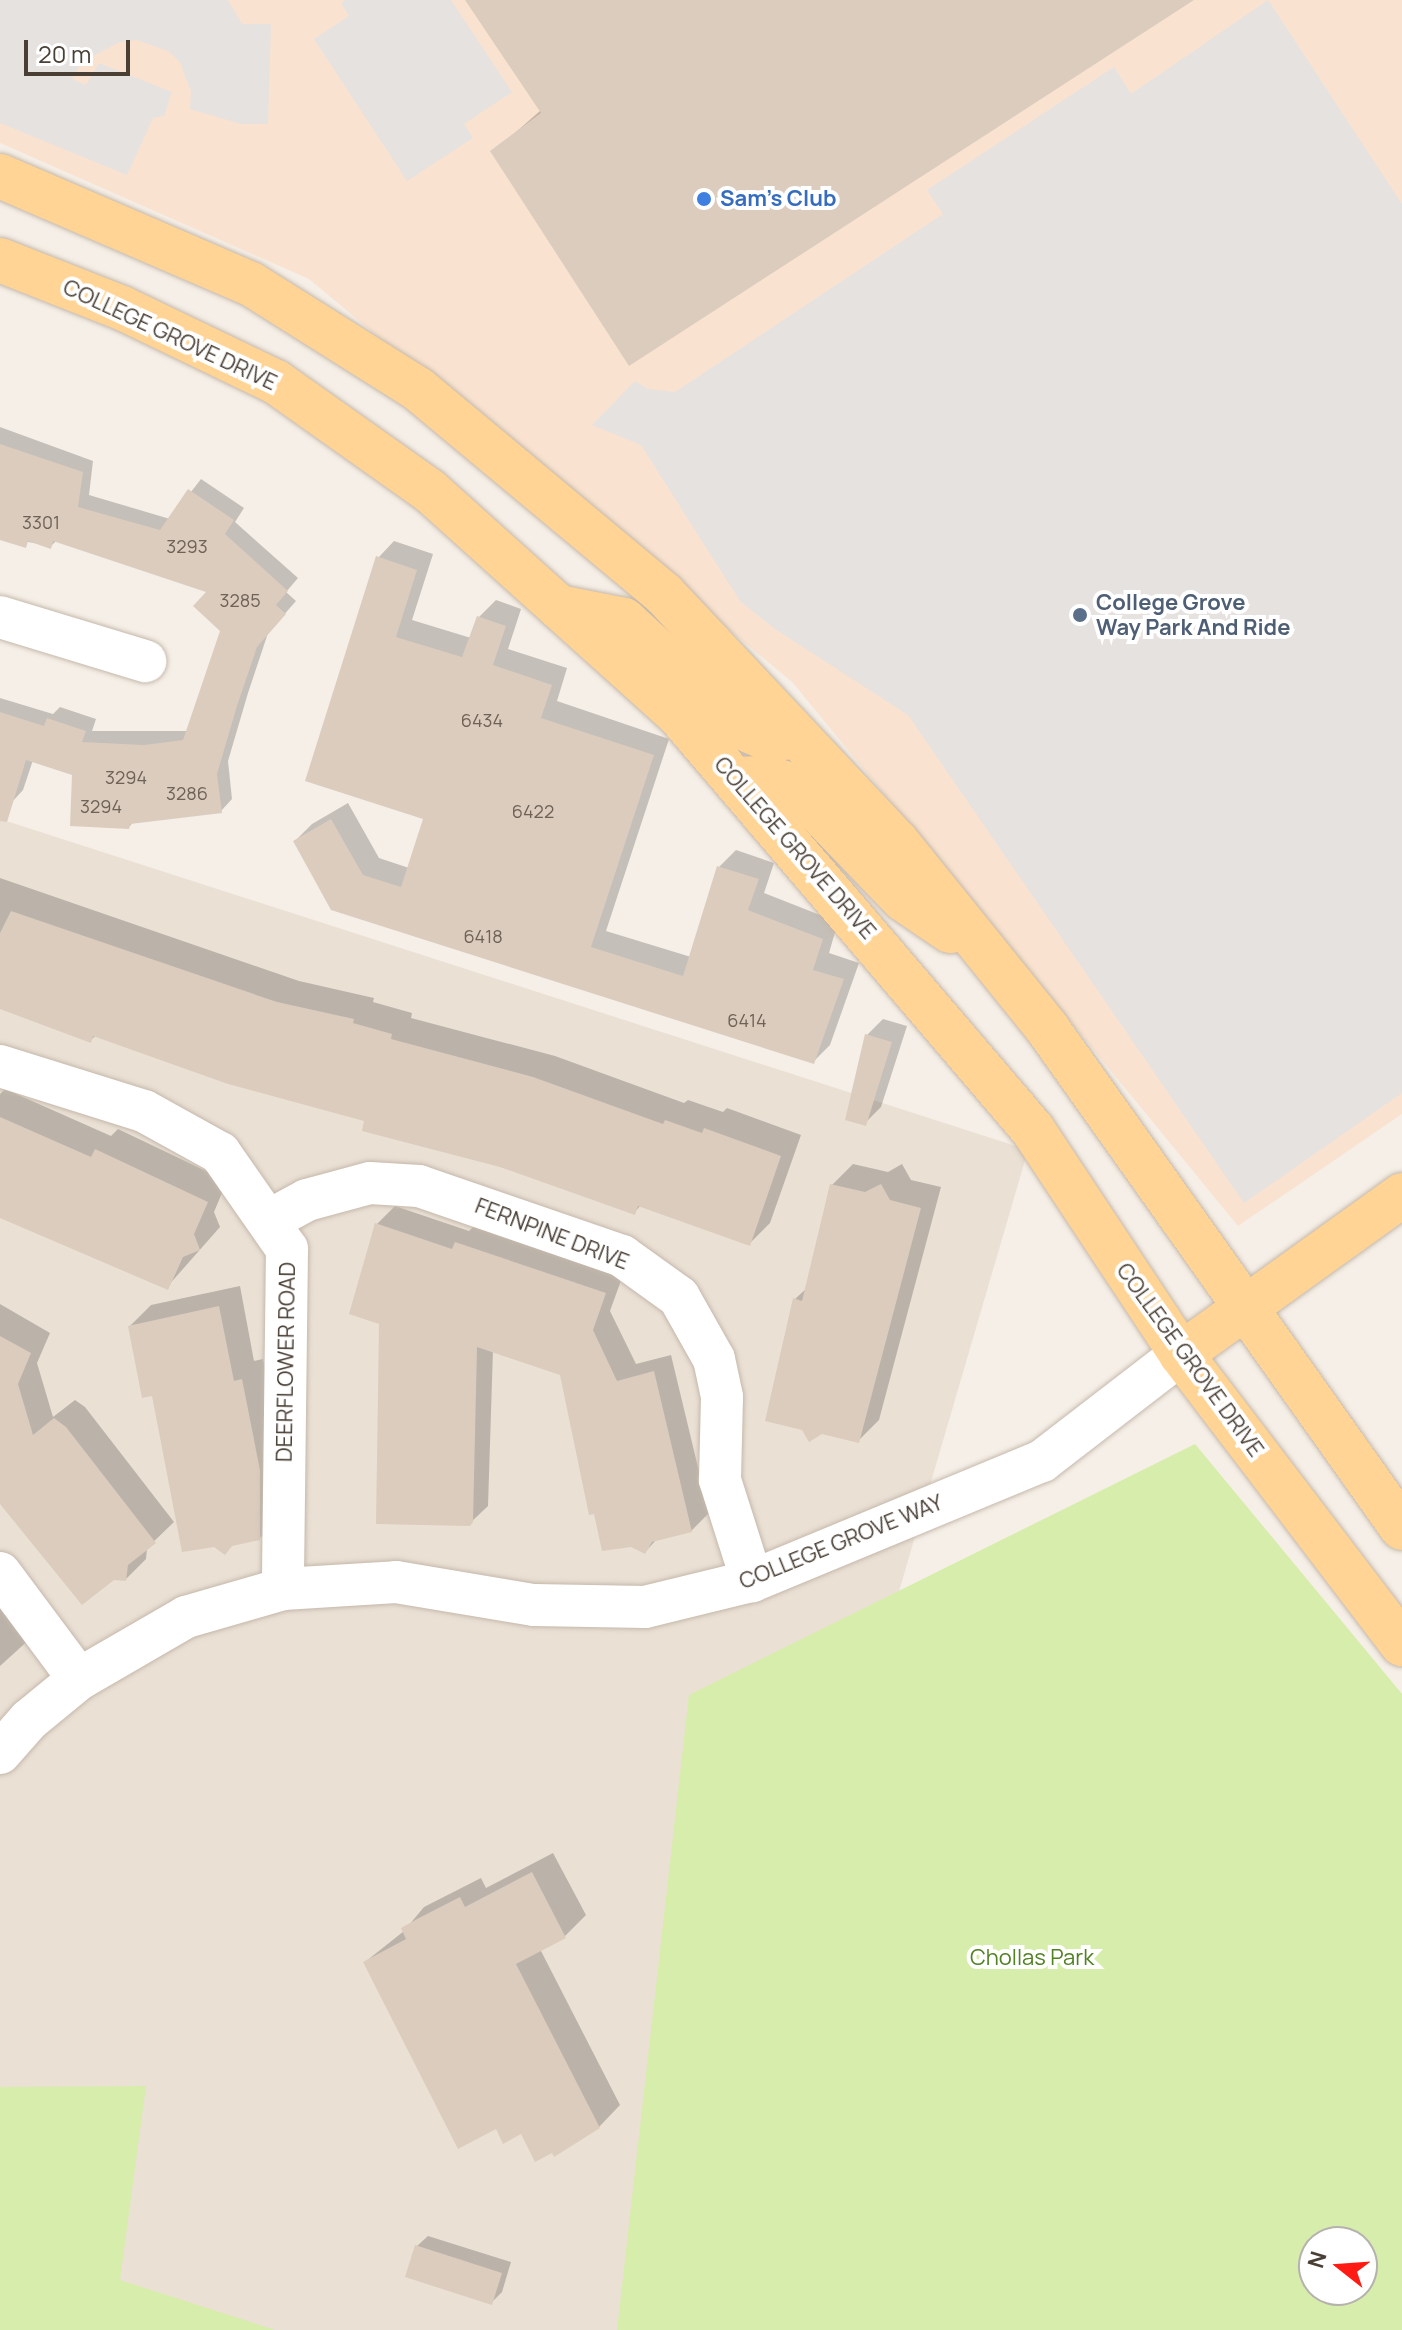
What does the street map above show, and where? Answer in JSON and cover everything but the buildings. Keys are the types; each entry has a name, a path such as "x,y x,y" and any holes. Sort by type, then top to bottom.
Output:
{"main road":[{"path":"0,176 251,284 418,389 664,594 897,842 1047,1028 1402,1528"},
{"name":"COLLEGE GROVE DRIVE","path":"0,260 122,308 276,382 430,491 678,714 1033,1130 1181,1354 1402,1644"},
{"path":"559,607 624,620 740,727 771,740 797,736"},
{"path":"736,779 769,778 794,786 914,908 935,925 978,942"},
{"name":"COLLEGE GROVE WAY","path":"1181,1354 1402,1195"}],"street":[{"path":"0,617 145,661"},
{"name":"DEERFLOWER ROAD","path":"0,1066 144,1111 220,1153 270,1220 287,1249 283,1589"},
{"name":"FERNPINE DRIVE","path":"270,1220 307,1200 370,1183 419,1186 622,1256 679,1297 714,1359 722,1397 720,1480 752,1581"},
{"name":"COLLEGE GROVE WAY","path":"0,1753 29,1720 79,1679 186,1617 283,1589 396,1582 534,1605 645,1607 752,1581 1042,1461 1181,1354"},
{"path":"0,1573 79,1679"}],"shaded area":[{"path":"0,0 1402,0 1402,1114 1238,1226 793,683 309,279 0,143"},
{"path":"0,0 228,0 242,24 271,24 268,124 241,124 190,109 191,91 180,62 168,51 137,40 120,42 82,62 72,79 86,85 99,63 172,92 164,116 153,118 127,175 0,123"},
{"path":"346,0 451,0 512,92 464,124 473,138 407,181 314,39 349,16 341,3"},
{"name":"College Grove Way Park And Ride","path":"1268,0 1402,204 1402,1093 1244,1203 908,715 775,629 740,601 641,445 592,425 635,381 648,389 675,392 943,214 927,190 1114,67 1131,94"},
{"path":"0,819 1028,1150 683,2330 0,2330"}],"green space":[{"name":"Chollas Park","path":"1195,1444 1402,1694 1402,2330 617,2330 689,1695"},
{"path":"146,2086 120,2280 275,2330 0,2330 0,2087"}],"place":[{"name":"Sam's Club","path":"704,199"},
{"name":"College Grove Way Park And Ride","path":"1080,615"}]}
